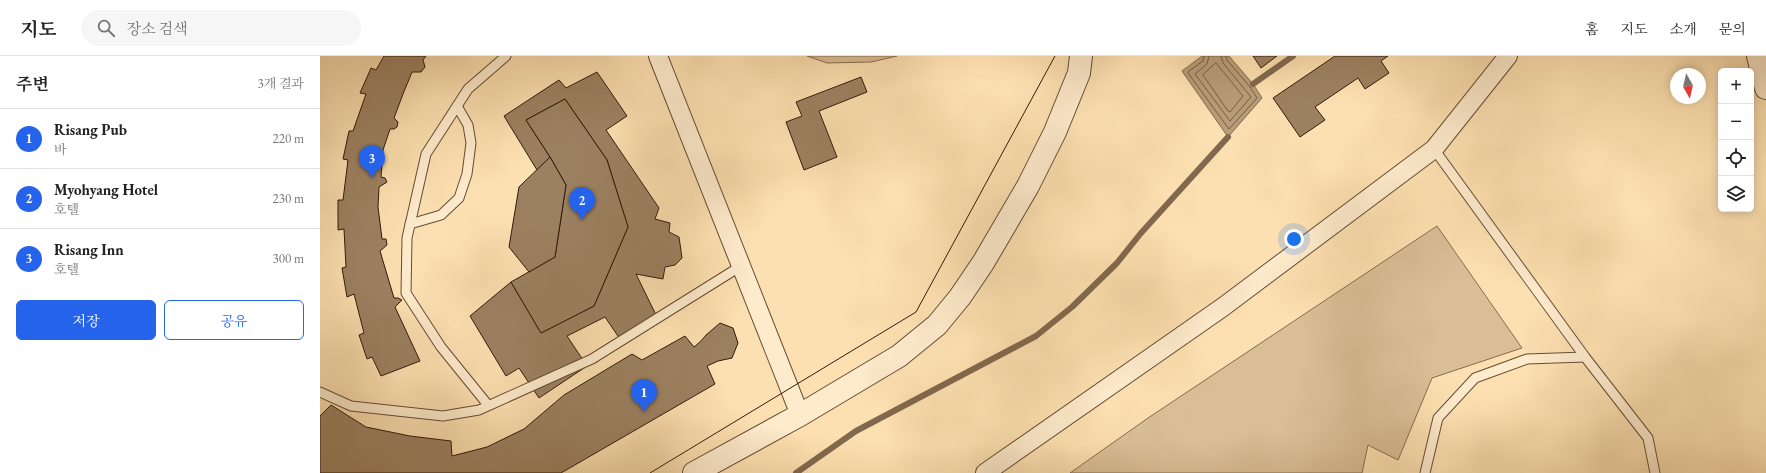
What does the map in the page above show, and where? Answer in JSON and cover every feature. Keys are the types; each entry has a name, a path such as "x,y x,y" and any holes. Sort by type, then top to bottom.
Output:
{"street":[{"path":"658,56 800,415"},
{"path":"694,473 800,415 899,356 937,325 960,297 983,263 1035,173 1055,132 1078,73 1081,56"},
{"path":"985,473 1222,307 1434,149 1508,56"},
{"path":"1758,56 1766,88"}],"lane":[{"path":"488,405 441,347 406,293 407,238 426,154 468,89 506,56"},
{"path":"410,224 441,216 459,198 467,174 471,143 468,125 457,106"},
{"path":"1434,149 1585,357 1648,438 1655,473"},
{"path":"320,392 351,406 443,416 479,410 592,359 741,266"},
{"path":"1425,473 1438,418 1475,378 1527,359 1585,357"}],"shaded area":[{"path":"807,56 897,56 871,62 827,63"},
{"path":"1437,226 1522,348 1432,378 1398,460 1368,445 1362,473 1070,473 1148,418"}],"water":[{"path":"1202,56 1229,56 1253,84 1262,98 1228,137 1182,71"}],"building":[{"path":"384,56 426,56 423,60 425,67 421,72 412,72 394,118 398,122 397,127 390,129 383,150 381,177 385,178 387,182 379,187 378,207 382,239 386,239 387,245 380,251 394,298 402,300 395,307 420,361 381,376 372,357 367,359 359,335 364,333 354,294 347,297 342,268 346,267 344,229 338,230 338,200 343,200 348,160 343,159 349,131 353,131 366,94 360,93 371,68 376,70"},
{"path":"1253,56 1277,56 1261,68"},
{"path":"1335,56 1388,56 1381,61 1389,73 1365,89 1358,78 1315,107 1325,120 1300,137 1273,98"},
{"path":"597,72 627,116 606,130 659,208 655,219 670,223 669,232 679,237 682,258 675,265 665,267 663,279 636,274 657,317 620,339 605,317 567,336 587,366 539,398 519,368 506,376 470,316 511,282 541,333 594,306 628,227 607,160 565,99 526,120 550,157 537,170 504,116 559,80 566,88"},
{"path":"861,77 867,92 819,111 837,157 804,170 786,122 802,116 796,102"},
{"path":"565,99 607,160 628,227 594,306 541,333 511,282 555,257 566,185 526,120"},
{"path":"550,157 566,185 555,257 529,272 509,247 519,187"},
{"path":"720,323 733,328 738,343 732,358 718,361 707,366 715,384 561,473 320,473 320,416 331,405 366,427 410,436 451,441 452,456 487,447 524,429 564,395 632,354 642,360 685,336 694,347"}],"waterway":[{"path":"1253,84 1293,56"},
{"path":"796,473 856,431 1036,336 1072,307 1117,263 1141,233 1228,137"}],"tram line":[{"path":"650,473 916,312 1055,56"}],"place":[{"name":"Risang Inn","path":"372,178"},
{"name":"Myohyang Hotel","path":"582,220"},
{"name":"Risang Pub","path":"644,412"}]}
